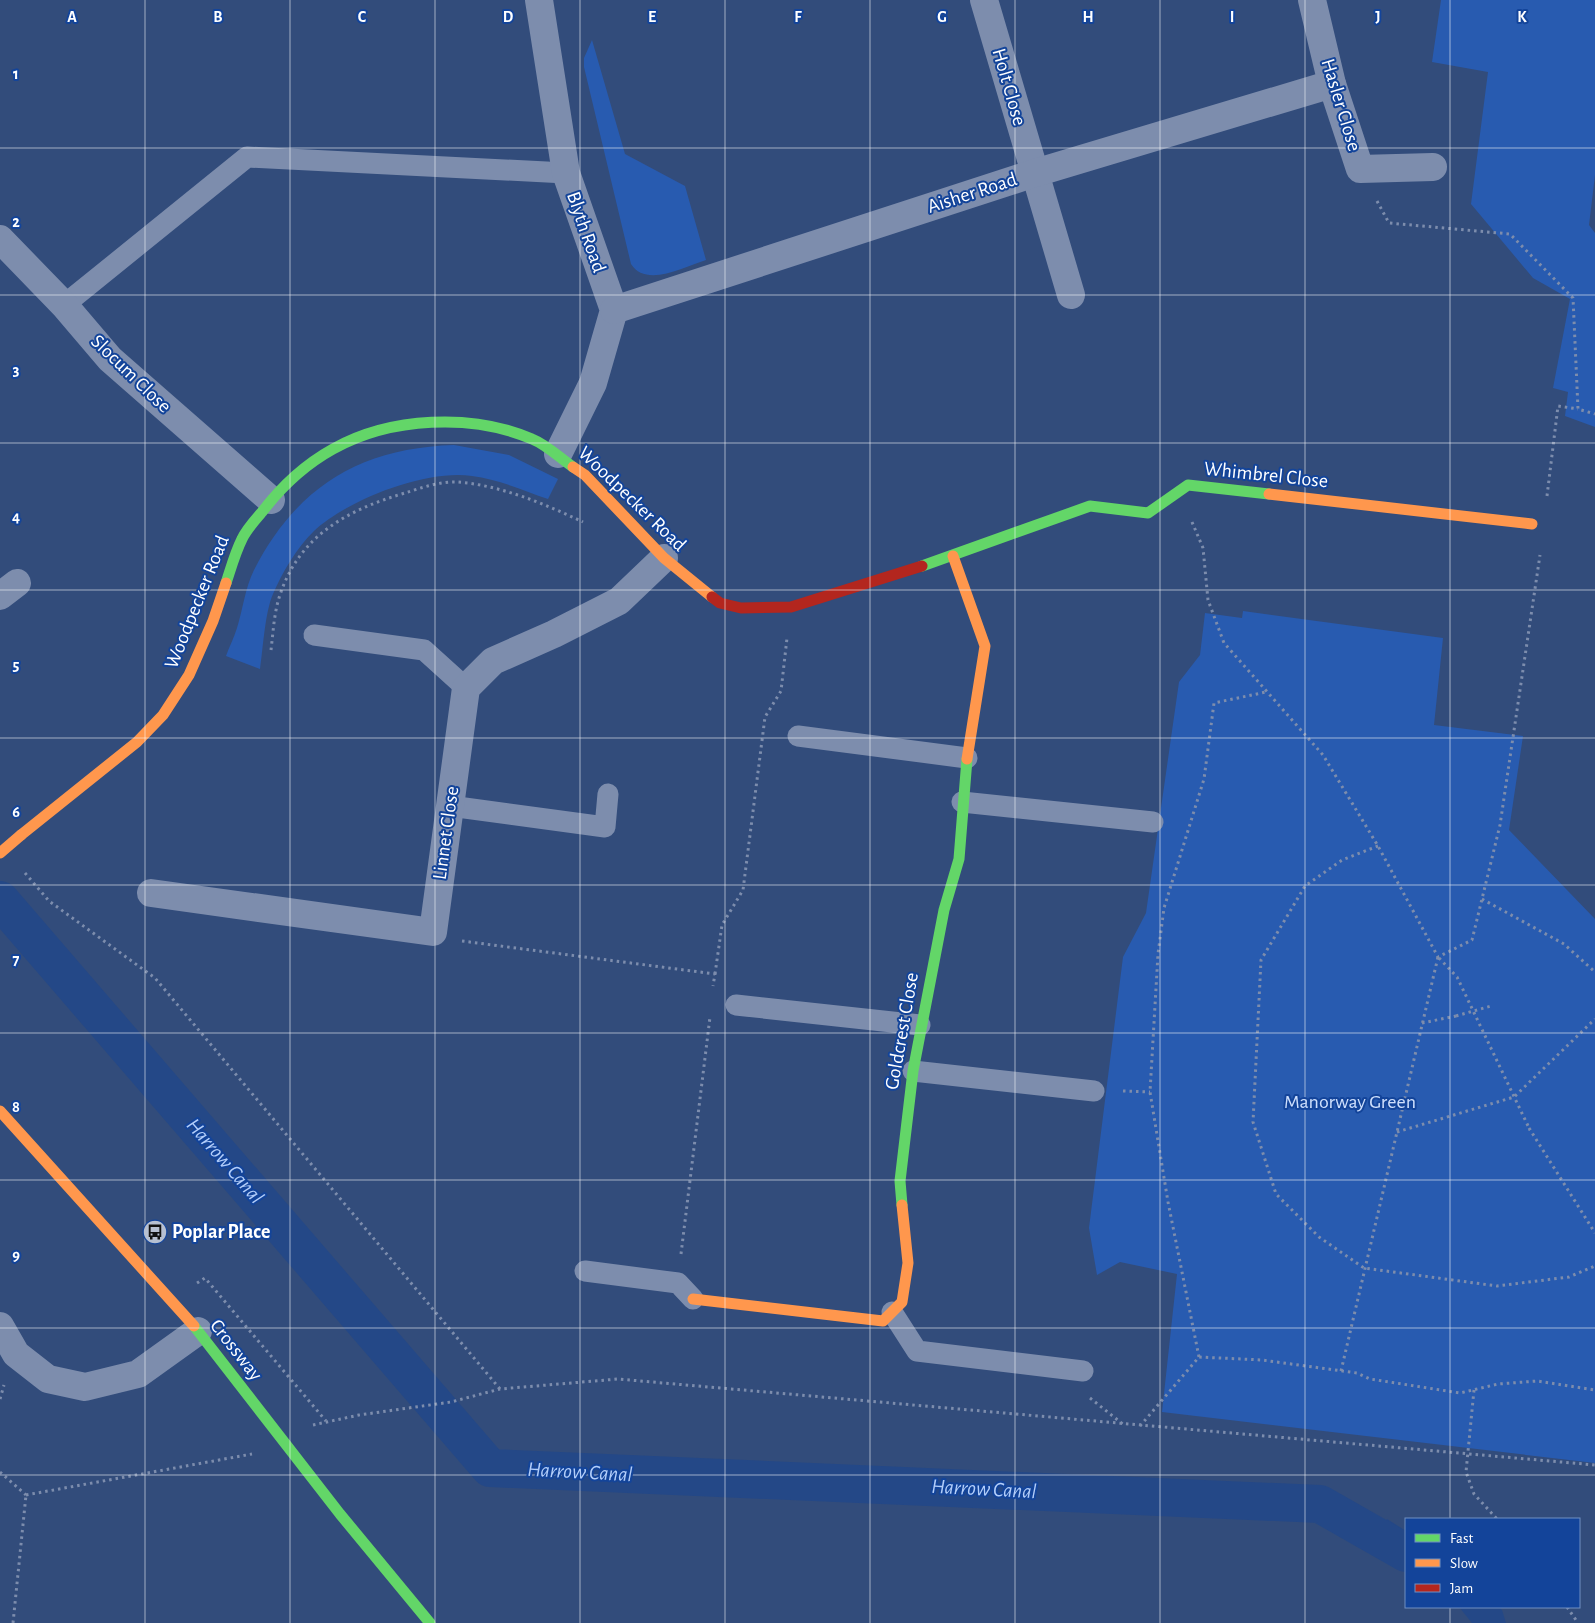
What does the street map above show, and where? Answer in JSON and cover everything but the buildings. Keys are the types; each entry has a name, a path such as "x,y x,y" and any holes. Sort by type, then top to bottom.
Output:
{"street":[{"name":"Blyth Road","path":"539,0 566,173 614,310"},
{"name":"Holt Close","path":"984,0 1071,295"},
{"name":"Hasler Close","path":"1312,0 1332,84 1360,169 1433,167"},
{"name":"Aisher Road","path":"614,310 1035,173 1332,84"},
{"name":"Slocum Close","path":"0,239 64,305 110,359 271,500"},
{"path":"558,454 593,383 614,310"},
{"name":"Woodpecker Road","path":"0,853 21,834 137,742 163,715 189,675 214,621 242,538 271,500 302,470 333,449 371,434 411,425 460,422 506,430 534,439 558,454 591,482 664,558 720,602 741,608 790,607 952,556"},
{"name":"Whimbrel Close","path":"952,556 1090,506 1148,513 1188,485 1532,524"},
{"name":"Goldcrest Close","path":"892,1312 902,1302 908,1263 900,1181 913,1071 920,1025 944,910 959,859 962,802 967,758 985,646 952,556"},
{"path":"466,688 493,661 562,630 619,601 664,558"},
{"name":"Linnet Close","path":"433,932 466,688"},
{"path":"150,893 433,932"},
{"name":"Crossway","path":"0,1111 198,1331 340,1514 430,1623"},
{"path":"693,1299 883,1322 892,1312"},
{"path":"0,1326 16,1354 48,1379 85,1387 138,1374 198,1331"}],"lane":[{"path":"64,305 247,157 566,173"},
{"path":"314,635 424,650 466,688"},
{"path":"798,736 967,758"},
{"path":"450,806 605,827 608,794"},
{"path":"962,802 1153,822"},
{"path":"736,1005 920,1025"},
{"path":"913,1071 1094,1091"},
{"path":"585,1271 678,1283 693,1299"},
{"path":"892,1312 917,1351 1083,1371"}],"path":[{"path":"1360,169 1389,223 1510,234 1573,298 1578,409"},
{"path":"1546,504 1558,406 1595,414"},
{"path":"271,650 278,598 292,569 311,543 328,526 364,507 418,489 455,482 488,487 551,508 585,523"},
{"path":"1179,491 1203,548 1208,600 1224,643 1323,755 1378,846 1438,957 1457,977 1529,1128 1595,1233"},
{"path":"1341,1371 1438,957 1472,940 1482,899 1500,825 1510,771 1540,553"},
{"path":"712,993 722,925 743,890 765,717 781,691 790,607"},
{"path":"1199,1357 1168,1202 1150,1092 1158,954 1164,908 1204,779 1214,703 1266,692"},
{"path":"1378,846 1342,860 1305,886 1261,960 1253,1122 1276,1194 1319,1237 1364,1268 1498,1286 1569,1277 1595,1266"},
{"path":"24,872 49,901 155,978 500,1389"},
{"path":"1482,899 1564,944 1595,972"},
{"path":"433,932 460,941 715,974"},
{"path":"1422,1023 1491,1006"},
{"path":"678,1283 710,1013"},
{"path":"1397,1132 1514,1097 1595,1019"},
{"path":"169,1299 205,1278 326,1421"},
{"path":"1199,1357 1262,1360 1341,1371 1370,1379 1460,1393 1498,1384 1536,1381 1595,1390"},
{"path":"1139,1427 1199,1357"},
{"path":"1083,1371 1085,1393 1125,1426"},
{"path":"313,1425 359,1415 451,1402 500,1389 618,1379 1125,1426 1595,1465"},
{"path":"1474,1390 1466,1472 1474,1494 1496,1518"},
{"path":"26,1495 254,1454"},
{"path":"0,1472 26,1495"},
{"path":"12,1623 26,1495"},
{"path":"1568,1608 1578,1623"}],"green space":[{"path":"1441,0 1595,0 1595,175 1589,225 1595,233 1595,427 1565,416 1568,392 1553,388 1570,299 1533,278 1471,204 1488,72 1432,62"},
{"path":"592,40 625,154 685,186 706,260 677,271 656,275 638,271 631,264 584,67 584,58"},
{"path":"454,445 509,455 558,479 548,499 501,482 472,476 433,477 388,489 346,508 328,519 314,531 290,561 270,602 260,669 226,656 237,628 246,591 254,570 271,541 290,515 312,494 335,477 361,464 390,454 420,448"},
{"name":"Manorway Green","path":"1243,611 1443,638 1434,725 1523,736 1509,830 1595,919 1595,1463 1162,1412 1177,1274 1120,1262 1097,1275 1089,1228 1123,957 1146,913 1179,682 1200,655 1205,613 1242,618"}],"shaded area":[{"path":"1387,1519 1405,1530 1405,1564 1375,1544"},
{"path":"1460,1608 1500,1608 1506,1623 1472,1623"}],"waterway":[{"name":"Harrow Canal","path":"0,900 490,1468 1320,1504 1405,1552"}],"traffic: fast":[{"path":"226,583 235,555 244,536 277,494 313,462 355,438 380,430 431,422 458,422 484,425 532,439 548,448 573,467"},
{"path":"922,566 1090,506 1148,513 1188,485 1269,494"},
{"path":"902,1205 900,1181 913,1071 944,910 959,859 967,759"},
{"path":"194,1326 340,1514 430,1623"}],"traffic: slow":[{"path":"573,467 585,475 664,558 712,597"},
{"path":"1269,494 1532,524"},
{"path":"953,556 985,646 967,759"},
{"path":"21,835 137,742 163,715 189,675 213,621 226,583"},
{"path":"0,853 21,835"},
{"path":"0,1111 194,1326"},
{"path":"693,1299 883,1321 902,1302 908,1263 902,1205"}],"traffic: jam":[{"path":"712,597 720,603 741,608 791,607 922,566"}],"place":[{"name":"Poplar Place","path":"155,1232"}]}
